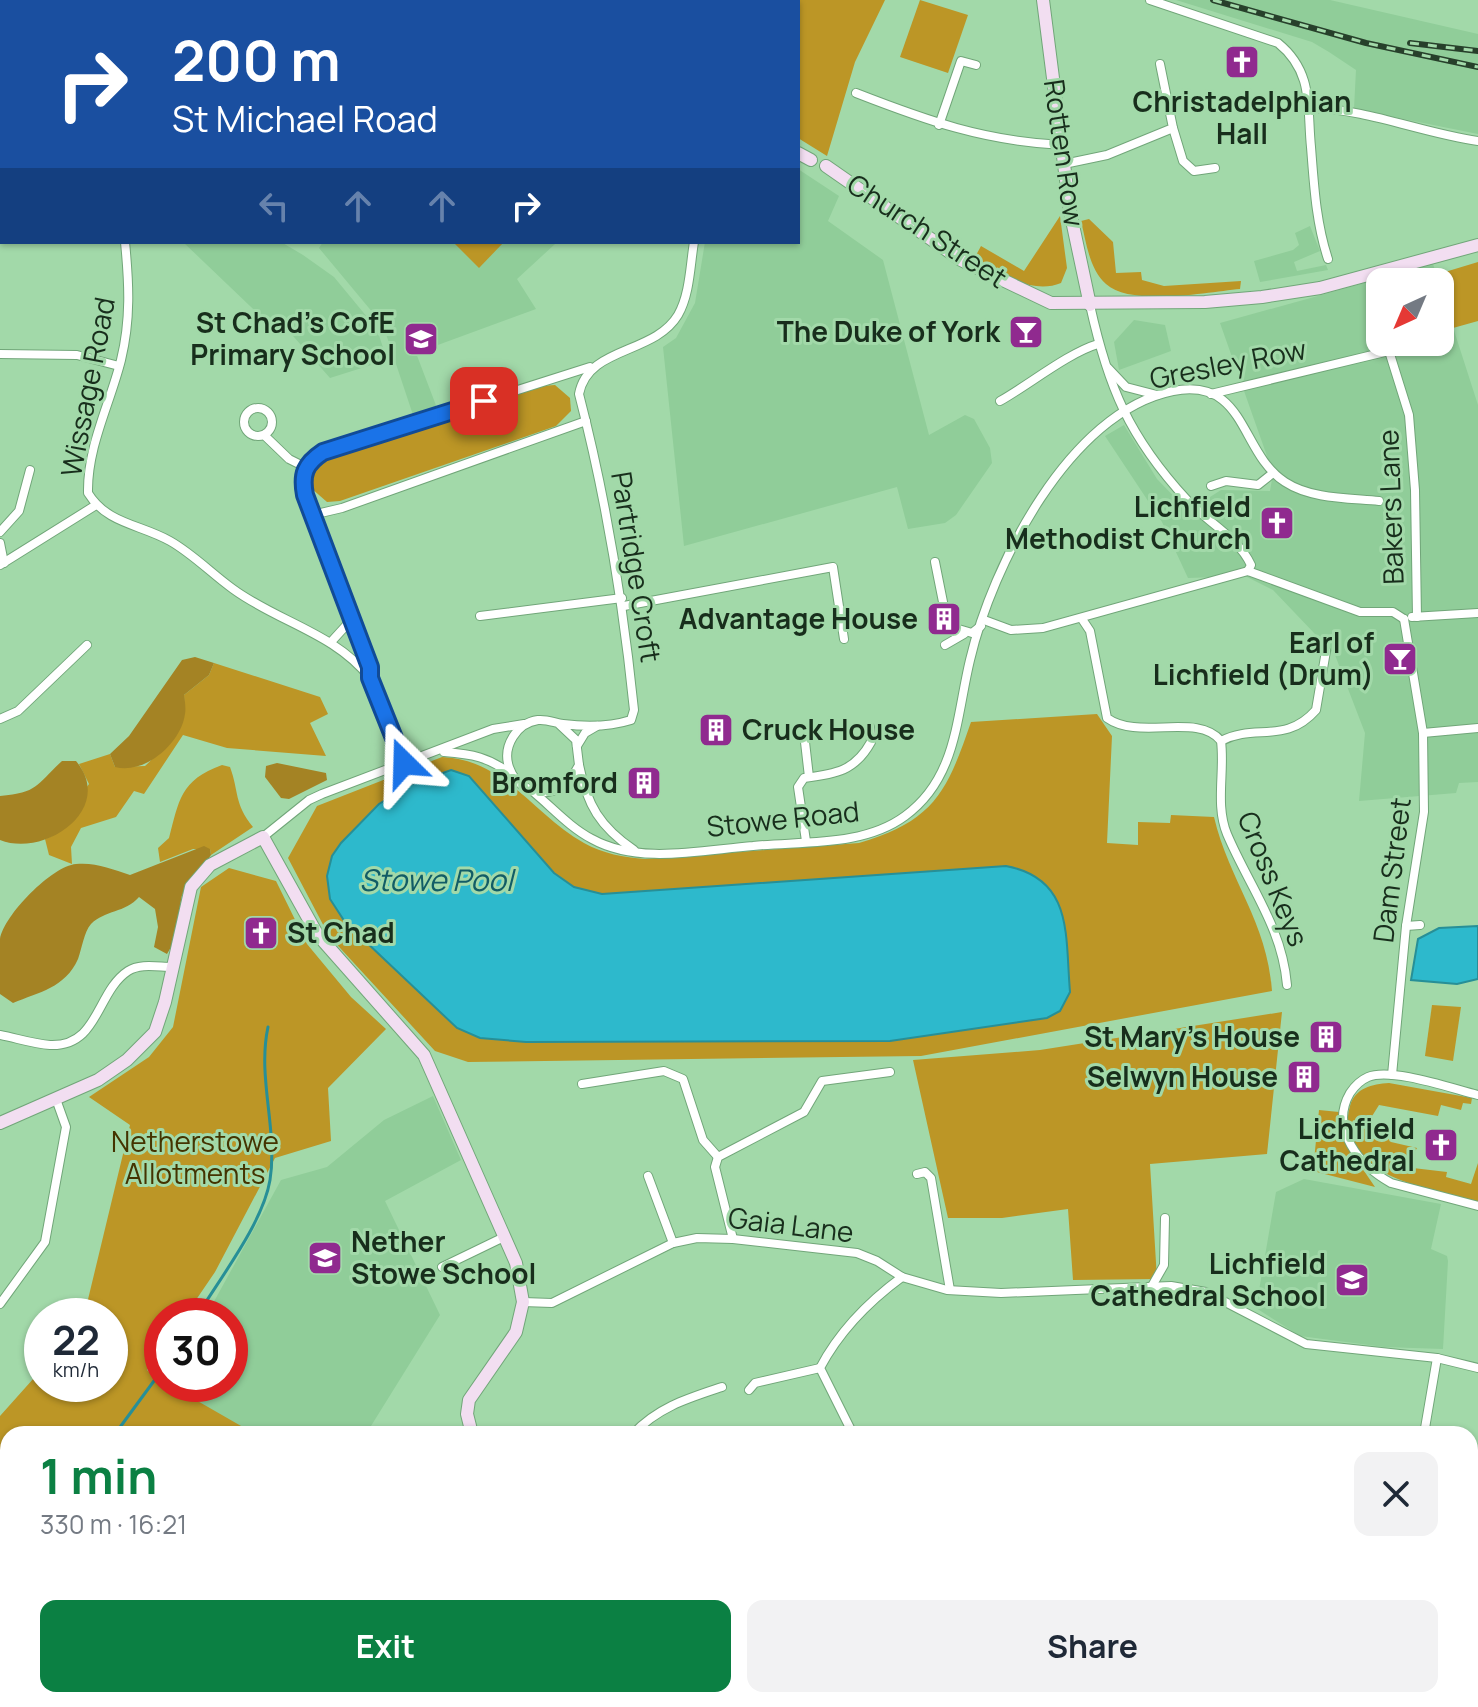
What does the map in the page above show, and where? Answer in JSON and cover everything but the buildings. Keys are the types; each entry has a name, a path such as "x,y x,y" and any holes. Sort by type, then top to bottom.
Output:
{"street":[{"name":"Rotten Row","path":"1043,0 1070,211 1090,305"},
{"path":"1150,0 1278,43 1296,63 1312,108 1310,134 1319,229 1328,259"},
{"path":"939,125 961,61 976,65"},
{"path":"1160,64 1183,161 1194,171 1215,168"},
{"path":"856,93 939,125 1017,143 1062,145"},
{"path":"1312,108 1334,108 1439,136 1478,141"},
{"path":"1064,164 1107,155 1173,128"},
{"path":"800,154 811,160"},
{"name":"Church Street","path":"811,160 826,166 961,260 996,280 1051,303 1090,305 1262,297 1320,288 1478,245"},
{"name":"Wissage Road","path":"125,244 130,282 129,312 119,366 88,478 88,493 109,517 171,542 257,605 331,642 358,663 370,678"},
{"path":"404,763 312,515 302,480 305,467 323,452 593,366 642,346 669,327 684,302 694,244"},
{"path":"1090,305 1103,361 1125,414 1163,475 1242,550 1251,565 1248,571"},
{"path":"1000,401 1055,369 1076,350 1098,344"},
{"path":"0,354 77,355 119,366"},
{"name":"Gresley Row","path":"982,622 1010,552 1050,482 1073,454 1125,414 1159,395 1190,389 1211,394 1368,356"},
{"name":"Bakers Lane","path":"1391,356 1409,415 1415,490 1417,617"},
{"path":"1103,361 1126,387 1159,395"},
{"name":"Partridge Croft","path":"593,366 585,376 579,394 623,602 634,710 631,720 598,726"},
{"path":"1211,394 1237,412 1258,454 1273,473 1302,490 1379,501"},
{"path":"312,515 342,508 586,421"},
{"path":"264,435 289,459 305,467"},
{"path":"0,532 19,511 30,470"},
{"path":"1211,486 1226,481 1258,485 1273,473"},
{"path":"0,543 2,564 96,505"},
{"path":"935,562 944,607 955,628 964,634"},
{"path":"480,616 623,602 833,567 844,639"},
{"path":"945,645 972,633 982,622 1011,630 1027,630 1082,619 1248,571 1360,612 1393,612 1404,619 1478,613"},
{"path":"331,642 352,619"},
{"path":"1082,619 1090,631 1107,718 1128,728 1204,729 1221,741 1232,735 1278,733 1311,716 1316,710 1326,651"},
{"name":"Dam Street","path":"1392,1075 1406,926 1424,812 1423,733 1404,619"},
{"name":"Stowe Road","path":"531,790 591,839 638,853 863,836 903,818 928,796 948,764 970,657 982,622"},
{"path":"0,719 18,711 87,645"},
{"path":"0,1123 56,1099 117,1067 155,1032 165,1002 191,887 210,865 263,837 309,800 493,729 550,720 569,730 577,746 588,803 599,821 638,853"},
{"path":"512,775 508,764 509,743 528,723"},
{"path":"559,724 598,726"},
{"path":"577,746 585,733 598,726"},
{"path":"806,841 798,787 809,777 835,774 856,764 871,742 870,727"},
{"path":"1423,733 1478,728"},
{"name":"Cross Keys","path":"1221,741 1222,811 1226,832 1272,921 1287,985"},
{"path":"805,742 809,777"},
{"path":"440,752 475,754 492,759 531,790 543,793 564,787 579,765"},
{"path":"263,837 317,934 424,1055 516,1263 523,1302 516,1332 469,1400 467,1414 470,1426"},
{"path":"1406,926 1420,925"},
{"path":"0,1035 50,1045 69,1042 84,1034 127,971 139,966 172,967"},
{"path":"582,1084 664,1071 676,1073 683,1079 703,1140 718,1157"},
{"path":"733,1239 715,1167 718,1157 804,1112 822,1081 890,1072"},
{"path":"1478,1095 1392,1075 1370,1076 1355,1086 1344,1105 1345,1134 1355,1152 1378,1176 1391,1183 1478,1206"},
{"path":"0,1304 45,1242 66,1127 56,1099"},
{"path":"917,1174 925,1172 931,1178 950,1290"},
{"path":"648,1176 673,1243"},
{"path":"1152,1286 1164,1265 1165,1218"},
{"path":"442,1267 504,1237"},
{"name":"Gaia Lane","path":"523,1302 552,1303 673,1243 697,1238 733,1239 857,1253 902,1277 950,1290 1001,1293 1152,1286 1206,1292 1306,1344 1437,1358 1478,1368"},
{"path":"751,1384 820,1368 848,1325 874,1298 902,1277"},
{"path":"1425,1426 1437,1358"},
{"path":"820,1368 849,1426"},
{"path":"640,1426 677,1402 722,1387"},
{"path":"707,1392 710,1402"}],"shaded area":[{"path":"1176,0 1330,0 1478,34 1478,134 1354,109 1356,70 1329,52 1312,42"},
{"path":"800,170 839,196 828,221 883,260 929,435 965,415 974,419 990,448 992,463 956,515 945,523 908,529 897,487 684,546 663,347 676,338 695,303 705,244 800,244"},
{"path":"1310,226 1320,251 1294,262 1297,271 1326,265 1328,270 1260,282 1254,261 1293,250 1299,245 1295,233"},
{"path":"185,244 284,244 334,277 377,329 387,360 330,378 286,328 271,326"},
{"name":"St Chad's CofE Primary School","path":"322,244 555,244 517,279 536,309 416,353 437,408 414,418 383,325 319,248"},
{"path":"1366,283 1366,356 1454,356 1454,330 1478,405 1478,782 1459,783 1456,793 1359,801 1365,733 1335,655 1273,590 1245,576 1188,578 1162,522 1105,436 1124,425 1157,479 1188,511 1221,490 1270,491 1273,473 1220,323"},
{"path":"1134,320 1165,325 1171,351 1119,370 1114,342"},
{"path":"195,657 214,663 209,675 184,695 182,725 169,746 149,762 126,768 115,767 110,754 129,736 182,660"},
{"path":"62,761 76,761 86,779 87,796 81,812 70,825 54,836 18,844 0,840 0,796 30,790"},
{"path":"277,763 326,773 327,780 289,799 281,798 265,777 266,766"},
{"path":"204,846 210,849 211,855 182,895 174,942 167,954 154,947 158,927 155,909 139,897 128,906 91,924 73,969 59,983 13,1003 0,994 0,939 3,929 19,905 42,882 76,864 103,866 130,875"},
{"name":"Nether Stowe School","path":"433,1096 461,1160 385,1201 440,1315 371,1426 130,1426 148,1402 248,1402 248,1298 216,1298 281,1180 327,1167 384,1120"},
{"name":"Lichfield Cathedral School","path":"1304,1179 1441,1204 1431,1249 1447,1256 1448,1261 1443,1349 1384,1347 1300,1336 1256,1308 1276,1192"}],"green space":[{"path":"800,0 885,0 855,62 827,156 800,139"},
{"path":"920,0 968,15 948,73 900,57"},
{"path":"1060,216 1067,268 1061,283 1027,285 974,259 981,246 1024,271"},
{"path":"1089,219 1113,242 1116,273 1141,272 1142,280 1164,286 1241,281 1240,289 1170,296 1133,295 1118,291 1100,278 1092,263 1081,221"},
{"path":"455,244 502,244 479,268"},
{"path":"1478,262 1478,321 1454,328 1454,269"},
{"path":"555,385 570,398 571,411 556,426 340,501 327,502 311,488 315,467 324,460 541,386"},
{"path":"214,663 320,697 328,714 310,723 326,756 227,748 183,735 144,794 134,791 116,817 81,828 71,847 72,864 49,855 45,839 52,836 89,784 79,764 110,754 115,767 145,766 179,727 184,695 209,675"},
{"path":"1097,714 1112,736 1107,843 1138,845 1138,822 1170,823 1171,815 1214,817 1263,943 1272,991 921,1056 468,1062 435,1051 329,936 288,858 317,806 442,757 483,767 518,791 566,832 591,847 614,854 645,859 859,843 905,825 934,800 954,767 971,722"},
{"path":"222,765 230,767 240,804 253,827 211,855 210,849 193,849 160,862 158,848 169,838 179,803 189,785"},
{"name":"Netherstowe Allotments","path":"229,868 276,881 307,944 351,997 386,1029 328,1088 331,1141 275,1158 215,1272 197,1298 144,1298 144,1402 199,1402 241,1426 0,1426 0,1416 24,1389 24,1402 128,1402 128,1298 88,1298 130,1125 89,1097 149,1057 173,1027 201,887"},
{"path":"1432,1005 1461,1007 1453,1061 1425,1056"},
{"path":"1282,1012 1267,1154 1150,1164 1157,1279 1073,1280 1068,1209 1002,1218 948,1218 913,1060 1040,1050"},
{"path":"1389,1083 1472,1098 1471,1104 1463,1103 1461,1110 1441,1105 1438,1116 1379,1105 1369,1121 1374,1129 1393,1133 1391,1142 1417,1148 1409,1162 1413,1168 1447,1172 1446,1177 1471,1184 1478,1163 1478,1202 1413,1185 1390,1175 1370,1164 1355,1148 1348,1129 1352,1100 1365,1088"},
{"path":"1319,1110 1339,1112 1345,1143 1375,1187 1313,1171"}],"water":[{"name":"Stowe Pool","path":"451,770 469,776 554,873 574,887 602,894 1006,866 1028,873 1044,883 1062,913 1070,992 1060,1011 1047,1018 890,1041 526,1042 480,1038 457,1028 345,922 330,899 327,876 332,856 341,843 379,804 412,784"},
{"path":"1478,926 1478,979 1457,984 1411,980 1418,939 1439,928"}],"waterway":[{"path":"209,1298 250,1232 270,1180 272,1142 265,1065 268,1027"},
{"path":"121,1426 144,1395"}],"railway":[{"path":"1213,0 1366,43 1478,67"},
{"path":"1410,43 1478,51"}],"place":[{"name":"Christadelphian Hall","path":"1242,62"},
{"name":"The Duke of York","path":"1026,332"},
{"name":"St Chad's CofE Primary School","path":"421,339"},
{"name":"Lichfield Methodist Church","path":"1277,523"},
{"name":"Advantage House","path":"944,619"},
{"name":"Earl of Lichfield (Drum)","path":"1400,659"},
{"name":"Cruck House","path":"716,730"},
{"name":"Bromford","path":"644,783"},
{"name":"St Chad","path":"261,933"},
{"name":"St Mary's House","path":"1326,1037"},
{"name":"Selwyn House","path":"1304,1077"},
{"name":"Lichfield Cathedral","path":"1441,1145"},
{"name":"Nether Stowe School","path":"325,1258"},
{"name":"Lichfield Cathedral School","path":"1352,1280"}],"route":[{"path":"404,763 370,678 370,667 305,495 303,474 305,467 323,452 484,401"}]}
